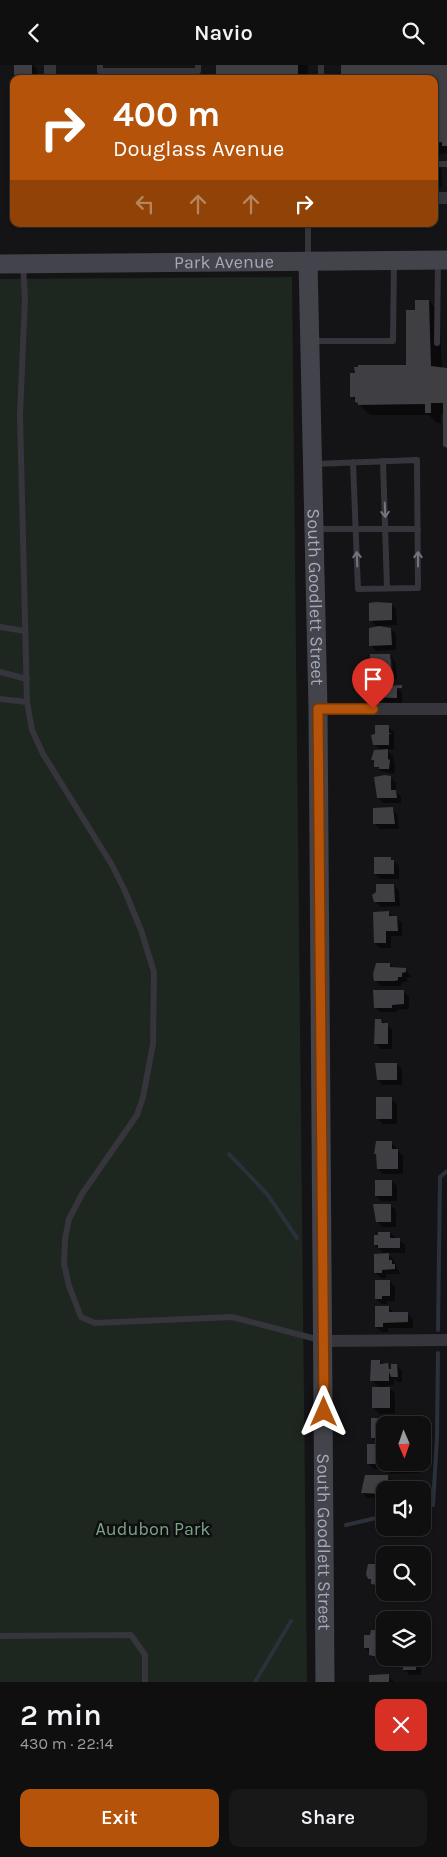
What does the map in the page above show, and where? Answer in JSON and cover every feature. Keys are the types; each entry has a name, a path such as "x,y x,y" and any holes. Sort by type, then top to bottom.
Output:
{"main road":[{"name":"Park Avenue","path":"0,264 442,260"},
{"name":"South Goodlett Street","path":"308,262 318,709 325,1682"}],"street":[{"path":"318,709 447,709"},
{"path":"324,1341 447,1340"}],"lane":[{"path":"100,65 100,71 198,71 198,65"},
{"path":"308,227 308,262"},
{"path":"437,343 442,260"},
{"path":"310,341 393,341 394,261"},
{"path":"23,264 25,298 20,415 26,679 27,702 32,730 43,754 112,865 141,929 154,972 153,1044 144,1097 137,1115 82,1194 69,1219 65,1239 64,1264 69,1286 81,1317 95,1323 232,1317 324,1341"},
{"path":"313,464 417,460 418,588 358,589 353,463"},
{"path":"383,461 387,588"},
{"path":"314,529 418,529"},
{"path":"0,627 25,631"},
{"path":"0,672 26,679"},
{"path":"0,699 27,702"},
{"path":"0,1636 131,1635 145,1655 146,1682"}],"green space":[{"name":"Audubon Park","path":"292,277 307,1682 0,1682 0,279"}],"building":[{"path":"14,65 32,65 32,74 14,75"},
{"path":"216,65 298,65 298,75 216,75"},
{"path":"341,65 447,65 447,146 442,146 442,142 438,142 438,75 341,75"},
{"path":"415,300 429,300 431,366 447,368 447,448 443,446 443,403 431,403 431,413 425,413 425,404 358,405 355,402 355,397 350,397 350,373 355,373 354,367 358,367 358,365 406,365 406,310 415,310"},
{"path":"369,603 392,603 392,620 369,621"},
{"path":"379,626 391,628 392,645 369,646 369,628"},
{"path":"370,654 390,654 392,674 377,674 377,662 370,662"},
{"path":"386,680 386,686 402,685 402,688 397,688 397,698 365,697 365,694 362,694 362,687 365,686 365,681"},
{"path":"375,725 389,725 389,733 392,734 389,734 389,745 373,745 371,735 375,734"},
{"path":"388,749 389,769 374,767 374,760 371,760 374,750"},
{"path":"391,776 391,790 396,790 397,798 377,798 374,777"},
{"path":"393,807 395,824 373,824 373,808"},
{"path":"374,857 391,857 391,860 394,860 394,874 374,874"},
{"path":"376,884 394,884 395,902 374,902 372,895 376,892"},
{"path":"389,911 389,916 397,916 398,931 386,931 386,943 374,943 373,912"},
{"path":"376,963 390,963 390,967 406,968 406,972 402,973 402,977 398,977 398,980 395,981 374,981 373,974"},
{"path":"373,990 404,990 404,1004 392,1005 392,1008 374,1008"},
{"path":"375,1019 381,1019 382,1023 388,1023 388,1044 374,1044"},
{"path":"375,1063 397,1063 397,1080 377,1080"},
{"path":"376,1097 392,1097 392,1119 376,1119"},
{"path":"376,1141 392,1141 392,1149 398,1149 398,1169 377,1169 376,1154 374,1154"},
{"path":"375,1180 392,1180 392,1196 375,1196"},
{"path":"373,1204 391,1204 391,1222 376,1222"},
{"path":"378,1232 390,1232 390,1238 400,1238 400,1248 378,1248 378,1245 374,1245 374,1235 378,1235"},
{"path":"389,1253 389,1260 392,1260 392,1264 395,1264 395,1269 374,1273 374,1254"},
{"path":"375,1280 390,1280 390,1296 382,1296 382,1299 375,1299"},
{"path":"375,1306 389,1306 389,1312 408,1312 408,1322 383,1323 383,1327 375,1327"},
{"path":"371,1360 380,1360 380,1364 388,1363 389,1369 391,1369 391,1364 397,1364 398,1377 391,1377 389,1372 389,1381 370,1381"},
{"path":"372,1387 390,1387 390,1408 372,1408"},
{"path":"371,1418 376,1418 376,1438 371,1438"},
{"path":"367,1444 376,1444 376,1464 367,1464"},
{"path":"365,1475 388,1475 388,1481 376,1481 376,1494 361,1493"},
{"path":"368,1564 376,1564 376,1585 371,1584 371,1579 368,1579 366,1574"},
{"path":"371,1630 376,1630 376,1657 369,1655 369,1648 364,1648 364,1635 370,1635"},
{"path":"403,1666 416,1666 416,1670 403,1670"},
{"path":"389,1674 389,1682 369,1682 369,1675"}],"waterway":[{"path":"229,1154 267,1194 297,1238"},
{"path":"438,1330 440,1177 447,1171"},
{"path":"431,1505 433,1505 437,1437 438,1353"},
{"path":"346,1525 376,1518"},
{"path":"255,1682 291,1621"}],"route":[{"path":"324,1412 318,709 373,709"}]}
